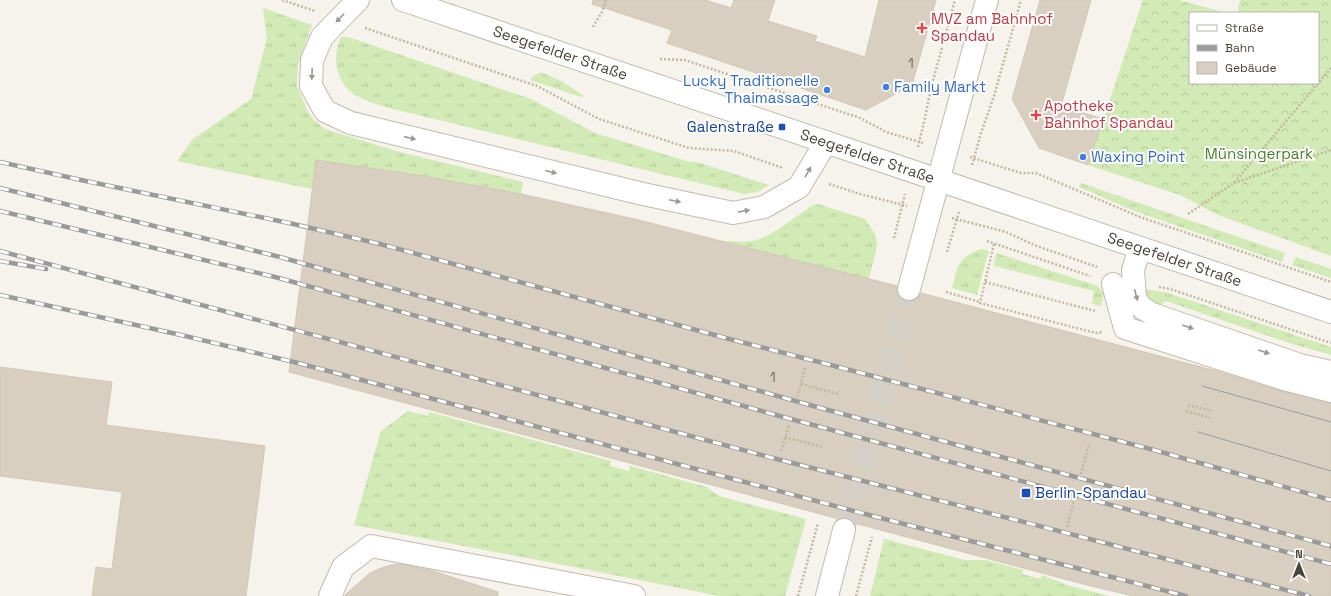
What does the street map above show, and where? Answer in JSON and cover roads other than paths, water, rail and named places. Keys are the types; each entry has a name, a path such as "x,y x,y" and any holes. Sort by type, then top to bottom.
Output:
{"street":[{"path":"358,0 322,37 312,60 311,86 324,111 352,123 643,194 733,213 764,207 799,188 826,142"},
{"name":"Seegefelder Straße","path":"403,0 1331,312"},
{"path":"909,289 987,0"},
{"path":"1140,248 1133,270 1135,298 1141,307 1152,314 1300,365 1331,372"},
{"path":"1113,284 1123,323 1284,379 1331,391"},
{"path":"827,596 844,530"},
{"path":"330,596 343,567 371,546 634,596"}],"tunnel":[{"path":"844,530 909,289"}],"tram line":[{"path":"1202,386 1331,422"},
{"path":"1198,432 1331,471"}],"railway":[{"path":"0,162 289,223 380,244 733,340 1154,450 1331,500"},
{"path":"0,188 280,257 817,407 1331,546"},
{"path":"0,211 275,277 787,418 1331,564"},
{"path":"0,251 769,457 1309,596"},
{"path":"0,261 46,269"},
{"path":"0,295 181,335 298,363 869,515 1186,596"}],"place":[{"name":"MVZ am Bahnhof Spandau","path":"922,28"},
{"name":"Family Markt","path":"886,87"},
{"name":"Lucky Traditionelle Thaimassage","path":"827,90"},
{"name":"Apotheke Bahnhof Spandau","path":"1036,115"},
{"name":"Galenstraße","path":"782,127"},
{"name":"Waxing Point","path":"1083,157"},
{"name":"Berlin-Spandau","path":"1026,493"}],"park label":[{"name":"Münsingerpark","path":"1259,154"}]}
